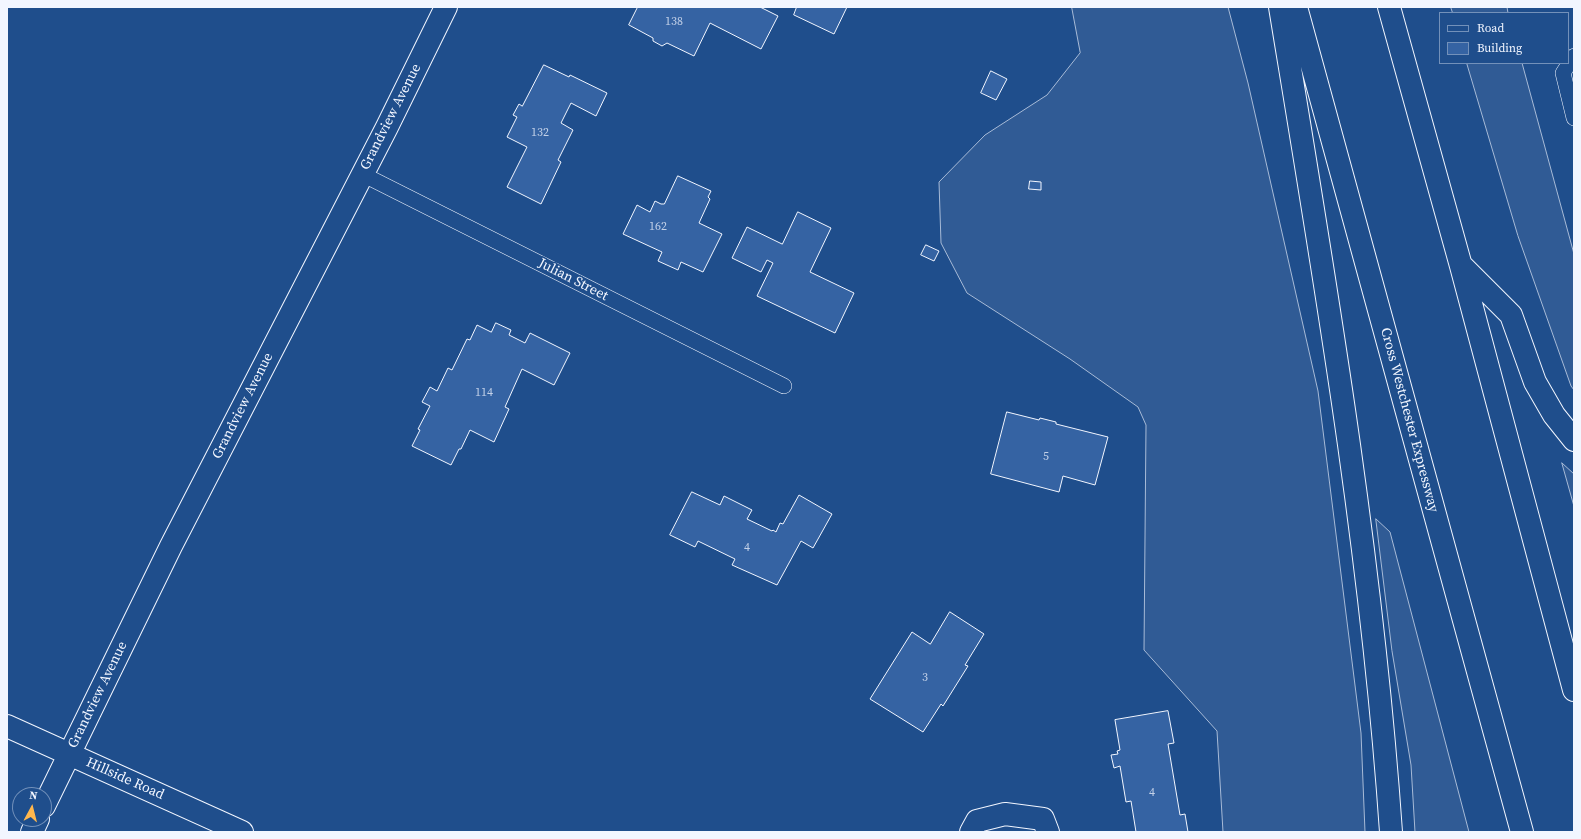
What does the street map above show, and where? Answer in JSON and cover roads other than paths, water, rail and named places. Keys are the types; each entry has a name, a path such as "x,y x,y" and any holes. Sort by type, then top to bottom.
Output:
{"main road":[{"name":"Grandview Avenue","path":"52,789 171,546 387,127 446,7"},
{"path":"1280,7 1330,313 1359,514 1377,677 1391,832"},
{"name":"Cross Westchester Expressway","path":"1296,7 1522,832"},
{"path":"1389,7 1461,266 1574,690"},
{"path":"1461,266 1511,315 1535,382 1554,415 1574,440"},
{"name":"Hillside Road","path":"7,726 242,832"},
{"path":"971,832 977,821 1005,814 1043,819 1048,832"}],"lane":[{"path":"1568,64 1562,73 1574,118"},
{"name":"Julian Street","path":"362,174 784,386"}]}
